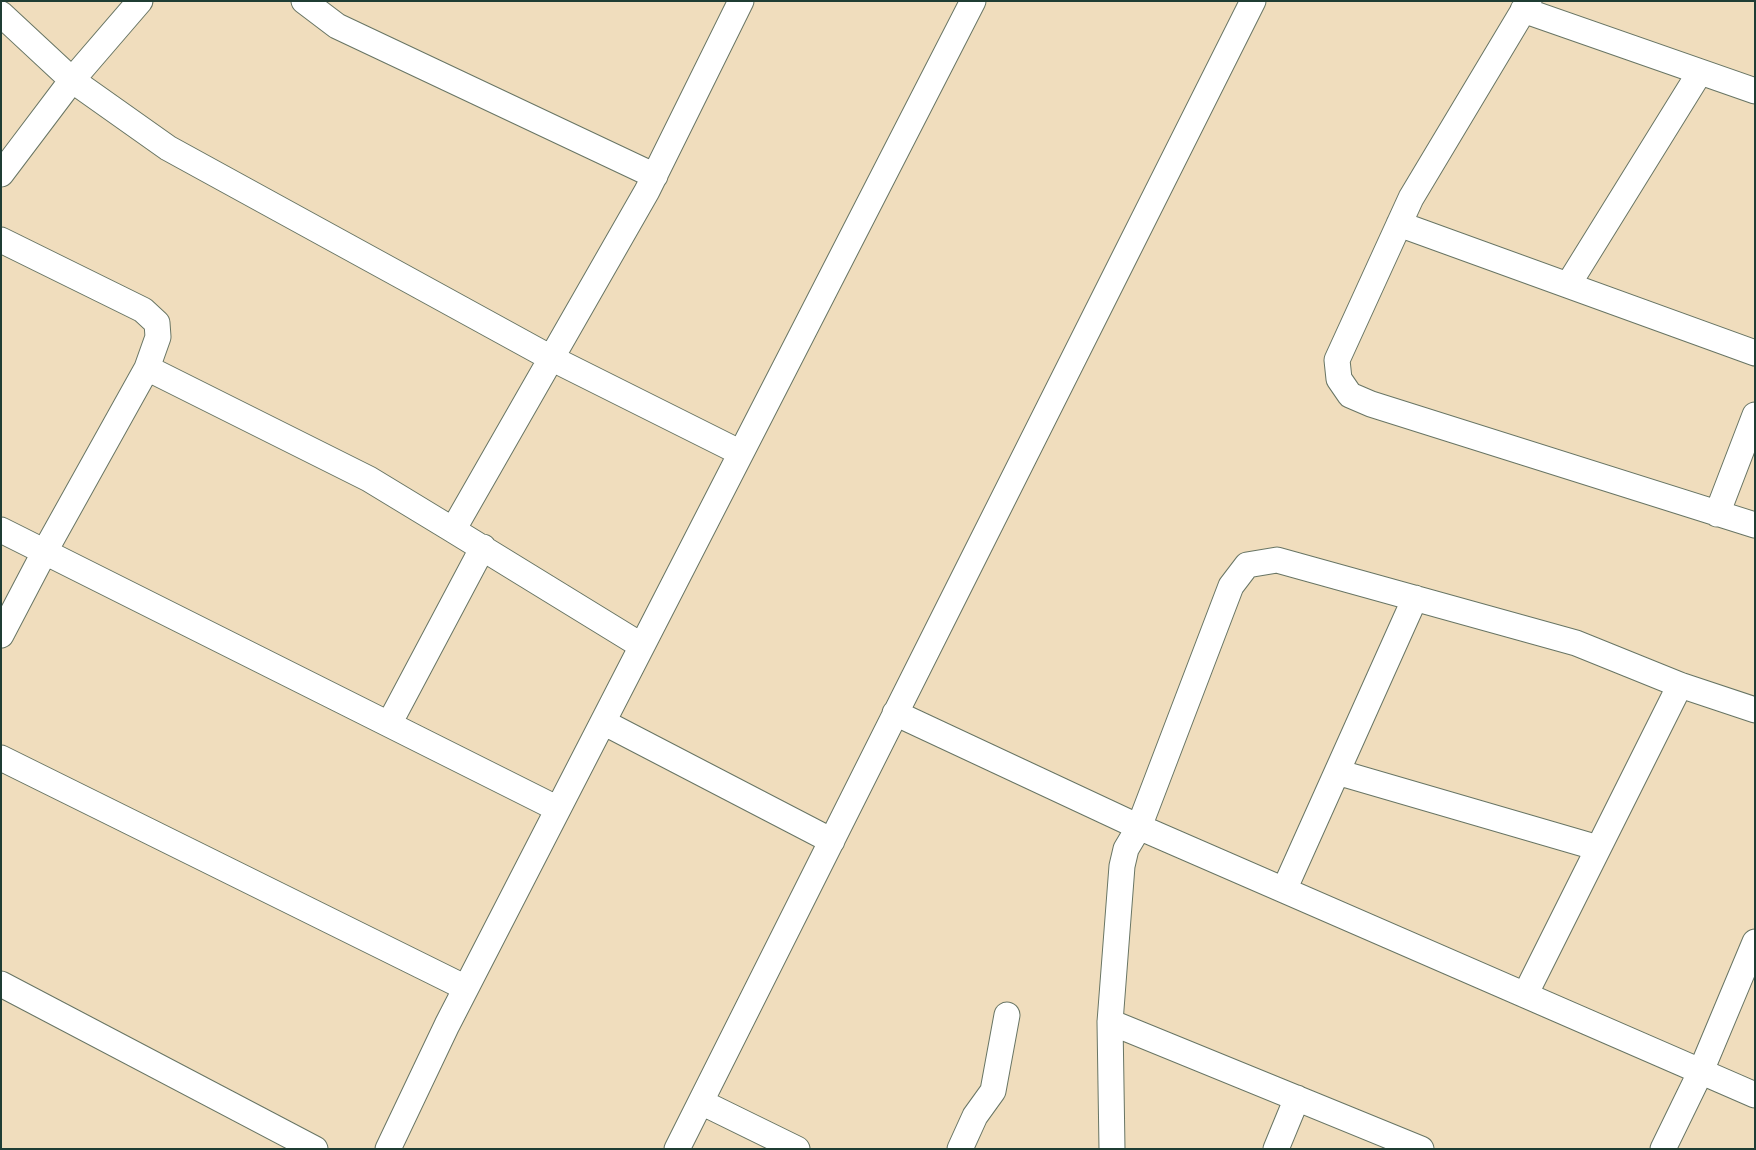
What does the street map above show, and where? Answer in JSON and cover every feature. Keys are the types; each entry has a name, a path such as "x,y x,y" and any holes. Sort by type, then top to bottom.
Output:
{"street":[{"path":"1,174 72,80 140,1"},
{"path":"304,1 337,26 655,176"},
{"path":"453,530 655,176 741,1"},
{"path":"388,1149 466,988 973,1"},
{"path":"677,1149 1253,1"},
{"path":"1755,91 1526,6 1416,190 1337,360 1339,379 1350,395 1370,404 1755,525"},
{"path":"1,14 72,80 168,148 551,358 742,453"},
{"path":"1568,285 1700,72"},
{"path":"1399,224 1755,353"},
{"path":"1,240 143,310 156,323 158,337 147,368 1,635"},
{"path":"147,368 370,479 642,646"},
{"path":"1717,514 1755,416"},
{"path":"1,530 558,809"},
{"path":"389,724 483,548"},
{"path":"1112,1149 1110,1022 1122,866 1126,849 1139,827 1230,586 1247,565 1276,560 1576,643 1680,685 1755,710"},
{"path":"1284,890 1415,598"},
{"path":"1525,995 1680,685"},
{"path":"895,713 1139,827 1755,1095"},
{"path":"603,722 832,840"},
{"path":"1,758 466,988"},
{"path":"1337,772 1598,848"},
{"path":"1664,1149 1701,1071 1755,942"},
{"path":"1,984 315,1149"},
{"path":"960,1149 975,1116 993,1091 1007,1015"},
{"path":"1110,1022 1420,1149"},
{"path":"1276,1149 1297,1098"},
{"path":"701,1102 798,1149"}]}
